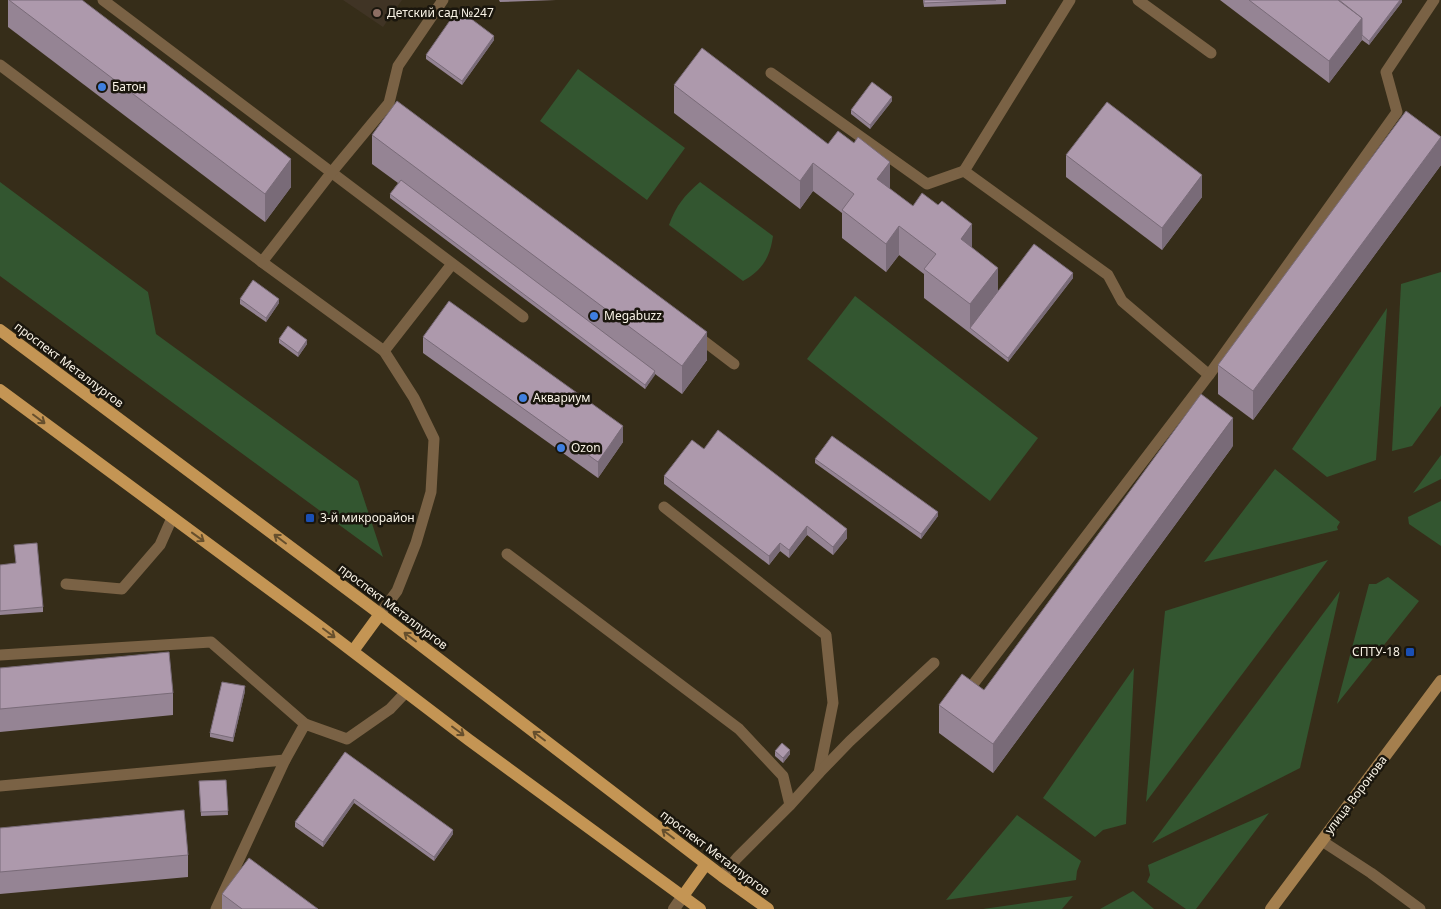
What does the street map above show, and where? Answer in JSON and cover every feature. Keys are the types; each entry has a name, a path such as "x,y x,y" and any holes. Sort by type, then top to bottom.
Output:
{"main road":[{"name":"проспект Металлургов","path":"0,330 380,614 706,864 768,909"},
{"path":"0,390 353,651 469,740 700,909"},
{"path":"353,651 380,614"},
{"name":"улица Воронова","path":"1271,909 1441,681"},
{"path":"684,896 706,864"}],"street":[{"path":"674,909 684,896"}],"lane":[{"path":"103,0 523,317"},
{"path":"262,262 331,173 393,106 398,66 443,0"},
{"path":"771,72 927,184 964,171 1070,0"},
{"path":"1138,0 1211,53"},
{"path":"974,683 1208,376 1397,112 1386,72 1434,0"},
{"path":"0,65 384,351 414,398 434,439 431,492 416,543 397,591 380,614"},
{"path":"964,171 1108,275 1122,301 1208,376"},
{"path":"384,351 452,264"},
{"path":"687,328 734,364"},
{"path":"664,508 826,635 833,703 819,773"},
{"path":"66,584 122,590 160,545 172,518"},
{"path":"507,554 739,729 783,776 790,804"},
{"path":"0,656 211,642 304,724 347,739 390,708 406,692"},
{"path":"722,876 850,741 934,663"},
{"path":"216,909 285,760 304,724"},
{"path":"0,786 285,760"},
{"path":"1322,841 1371,873 1420,909"}],"shaded area":[{"name":"Детский сад №247","path":"343,0 402,0 383,27"}],"green space":[{"path":"578,69 685,148 647,200 540,121"},
{"path":"0,182 148,292 156,334 358,481 383,557 0,276"},
{"path":"700,182 773,236 770,251 764,263 743,281 669,225 682,201"},
{"path":"1441,272 1441,406 1412,446 1392,451 1401,284"},
{"path":"855,296 1038,438 990,501 807,359"},
{"path":"1387,308 1376,460 1327,477 1292,449"},
{"path":"1441,455 1441,479 1413,493"},
{"path":"1275,469 1340,522 1337,527 1338,530 1204,562"},
{"path":"1441,501 1441,546 1409,524 1408,517"},
{"path":"1328,560 1146,802 1165,611"},
{"path":"1388,577 1419,601 1337,704 1369,584 1376,584"},
{"path":"1340,591 1300,768 1152,843"},
{"path":"1134,668 1126,824 1103,830 1095,837 1043,798"},
{"path":"1269,813 1196,909 1186,909 1147,882 1150,875 1148,865"},
{"path":"1017,815 1081,861 1076,880 946,900"},
{"path":"1133,891 1154,909 1100,909"},
{"path":"1073,896 1062,909 983,909"}],"building":[{"path":"9,0 82,0 291,159 265,194"},
{"path":"924,0 996,0 924,3"},
{"path":"1249,0 1338,0 1362,18 1329,61"},
{"path":"1339,0 1400,0 1369,41 1362,35 1362,18"},
{"path":"458,9 494,36 462,81 426,55"},
{"path":"702,48 828,144 838,131 854,143 858,137 890,162 877,179 913,206 922,193 938,205 942,201 972,224 961,239 998,268 970,304 924,269 936,254 899,226 886,244 842,210 854,194 813,163 800,181 674,85"},
{"path":"872,82 892,97 870,125 851,110"},
{"path":"397,101 707,332 682,366 372,135"},
{"path":"1107,102 1202,175 1162,228 1066,155"},
{"path":"1406,111 1441,137 1253,391 1218,365"},
{"path":"401,180 655,371 645,385 390,194"},
{"path":"1034,244 1073,273 1008,358 970,328"},
{"path":"253,280 279,299 266,318 240,299"},
{"name":"Аквариум","path":"449,301 623,426 598,462 423,337"},
{"path":"288,326 307,340 298,353 279,339"},
{"path":"1201,394 1233,418 993,744 939,705 962,674 984,690"},
{"path":"718,430 847,529 833,547 807,526 789,550 780,543 769,556 664,476 692,440 704,449"},
{"path":"832,436 938,512 921,534 815,459"},
{"path":"37,543 43,607 0,611 0,565 16,563 14,545"},
{"path":"169,652 173,693 0,709 0,668"},
{"path":"222,682 245,686 233,738 210,733"},
{"path":"782,743 790,750 783,758 775,751"},
{"path":"345,752 453,830 434,857 354,799 323,842 295,822"},
{"path":"226,780 228,811 201,812 199,781"},
{"path":"184,810 188,855 0,872 0,828"},
{"path":"249,858 318,909 242,909 222,894"}],"place":[{"name":"Детский сад №247","path":"377,13"},
{"name":"Батон","path":"102,87"},
{"name":"Megabuzz","path":"594,316"},
{"name":"Аквариум","path":"523,398"},
{"name":"Ozon","path":"561,448"},
{"name":"3-й микрорайон","path":"310,518"},
{"name":"СПТУ-18","path":"1410,652"}]}
